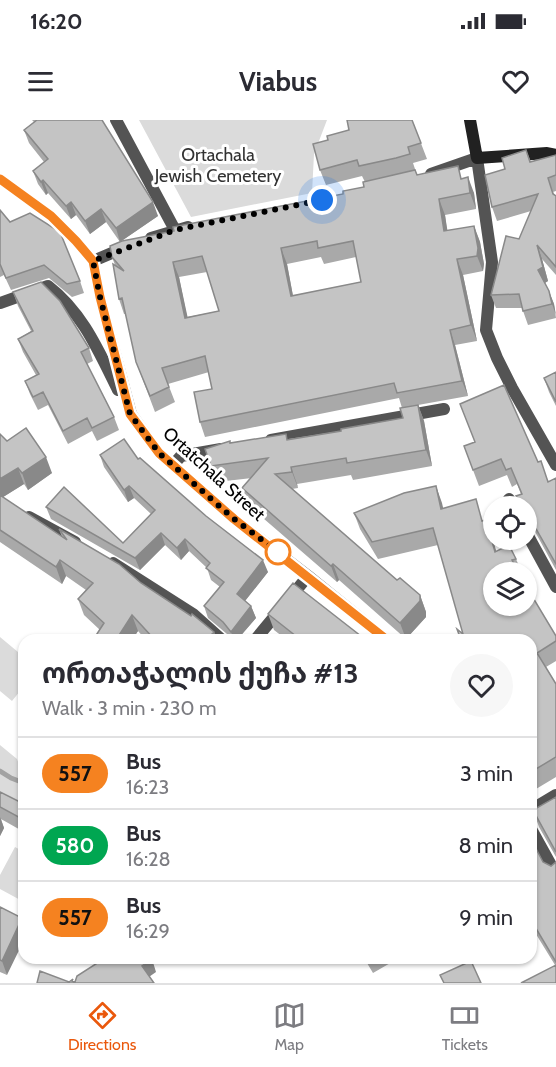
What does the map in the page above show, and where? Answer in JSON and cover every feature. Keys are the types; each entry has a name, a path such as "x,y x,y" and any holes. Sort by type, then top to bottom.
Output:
{"main road":[{"path":"470,120 477,158 547,153 556,155"}],"street":[{"path":"116,120 175,230"},
{"path":"415,179 477,158 492,262 486,330 512,388 556,465"},
{"name":"Ortatchala Street","path":"0,179 51,216 93,261 130,414 149,441 234,519 380,634"},
{"path":"93,261 139,242 198,225"},
{"path":"0,303 48,286 63,297 85,324 130,414"},
{"path":"258,443 444,409"},
{"path":"173,465 181,456 236,447"},
{"path":"28,516 85,548"},
{"path":"536,550 556,587"},
{"path":"104,558 193,614 215,634"},
{"path":"262,634 308,576"},
{"path":"537,806 556,795"},
{"path":"537,840 556,874"}],"green space":[{"name":"Ortachala Jewish Cemetery","path":"139,120 327,120 314,154 312,193 191,217"},
{"path":"0,637 18,652 18,694 12,701 0,691"},
{"path":"0,745 18,762 18,824 0,819"},
{"path":"15,847 18,849 18,899 0,889 0,875"}],"building":[{"path":"37,120 102,120 153,202 116,228 101,209 85,221 71,202 66,206 33,171 48,159 24,130"},
{"path":"347,120 412,120 421,143 408,147 410,154 396,158 359,166 357,160 320,170 313,144 328,140 327,136 349,130"},
{"path":"526,150 530,162 556,155 556,175 548,178 553,194 556,196 556,267 537,245 543,267 538,270 549,291 552,304 523,311 519,294 491,295 506,236 519,239 538,194 492,207 485,175 505,169 502,158"},
{"path":"458,166 461,179 468,177 470,193 439,199 444,231 474,226 478,248 477,256 457,259 471,325 450,330 462,381 397,393 394,383 200,422 194,392 212,389 205,356 162,368 169,387 150,396 136,362 122,298 119,299 113,264 124,271 112,257 110,246 122,241 174,231 173,227 343,194 343,191 364,187 363,182 415,170 417,175","holes":["317,241 318,248 353,241 361,282 291,296 281,248","202,256 219,311 185,318 173,262"]},
{"path":"0,210 10,222 30,213 60,232 80,281 67,284 44,265 6,278 0,264"},
{"path":"41,282 60,301 89,348 81,352 114,417 92,428 87,418 63,431 43,392 33,397 25,381 39,374 18,339 33,331 13,292"},
{"path":"556,372 556,402 544,378"},
{"path":"504,385 538,462 541,461 548,482 556,478 556,564 537,530 537,496 516,496 522,494 511,468 506,470 501,459 473,470 464,446 475,442 460,404"},
{"path":"418,405 426,450 347,463 346,458 291,467 292,472 275,474 397,580 400,578 420,595 420,601 400,623 242,488 268,458 211,466 205,449 230,441 230,443 286,434 287,440 341,431 341,429 403,418 400,408"},
{"path":"26,428 46,457 22,473 18,468 0,479 0,434 7,441"},
{"path":"124,439 138,459 140,458 206,516 263,560 237,594 251,606 231,632 204,606 224,582 206,568 210,563 185,539 177,548 161,533 135,558 46,507 64,487 123,543 155,510 129,486 124,490 100,455"},
{"path":"436,486 441,509 476,499 483,521 483,550 494,550 495,552 512,550 516,559 512,560 513,562 483,562 483,616 537,616 537,604 556,636 556,641 537,653 537,634 463,634 433,528 372,542 354,513 404,493"},
{"path":"0,495 67,540 59,529 119,564 141,583 191,616 192,614 214,632 212,634 149,634 132,615 120,634 97,634 104,623 78,599 93,583 60,560 56,567 0,530"},
{"path":"293,583 358,634 293,634 268,614"},
{"path":"537,653 556,684 556,757 537,768"},
{"path":"0,792 18,801 18,817 0,807"},
{"path":"556,797 556,852 537,817 537,808"},
{"path":"537,850 543,862 551,866 556,862 556,962 537,930"},
{"path":"0,907 18,916 18,927 2,961 0,960"},
{"path":"96,964 145,964 142,966 154,983 37,983 40,971 69,982 73,979 72,981 75,982 77,976"},
{"path":"464,964 472,964 481,983 444,983 440,975"},
{"path":"556,965 556,983 521,983"}],"waterway":[{"path":"0,771 18,781"}],"bus line":[{"name":"557","path":"0,179 51,216 93,261 130,414 159,453 234,519 380,634"}],"route":[{"path":"278,552 234,519 159,453 130,414 93,261 175,230 322,200"}]}
